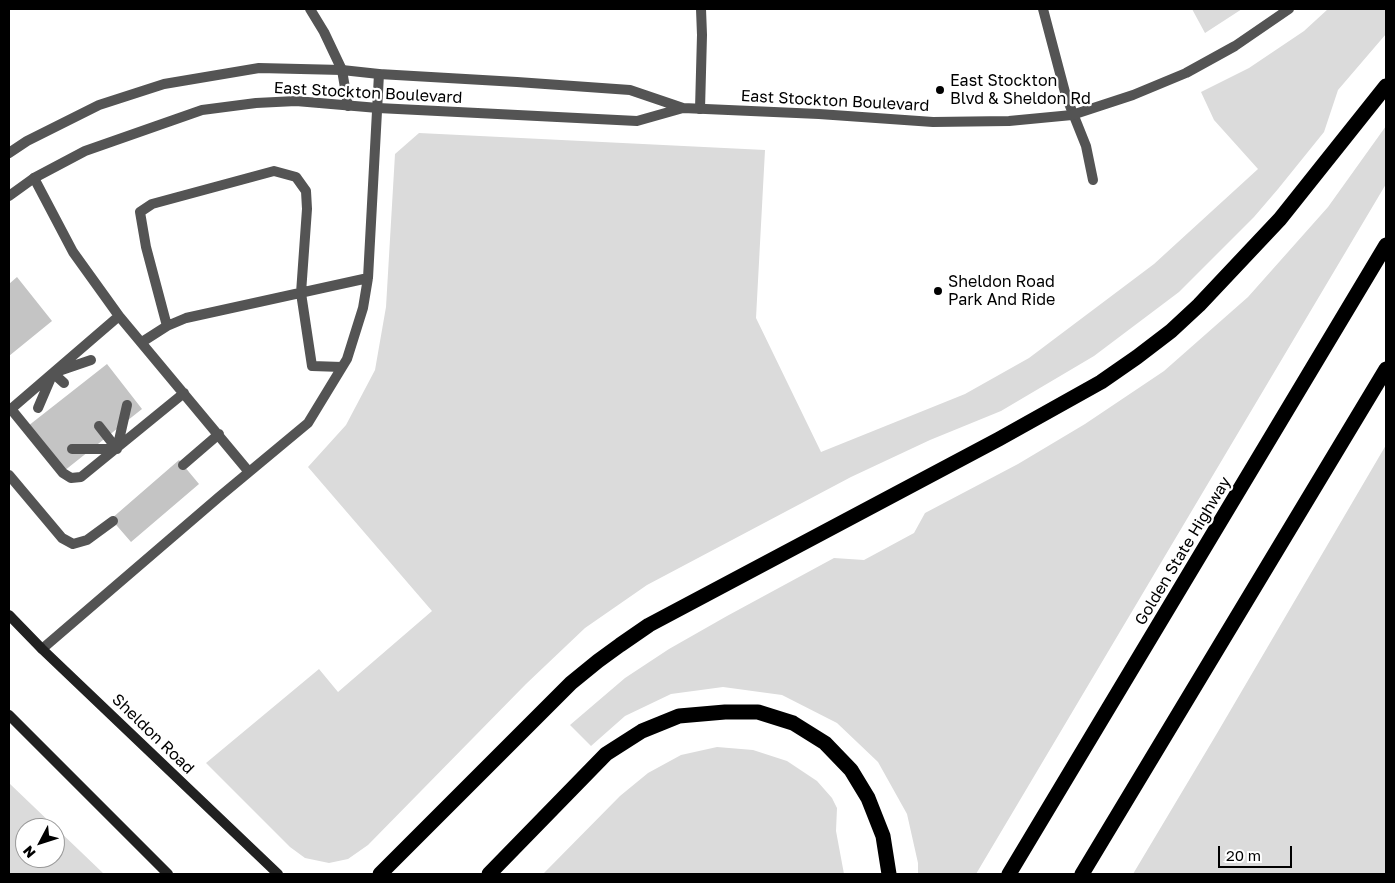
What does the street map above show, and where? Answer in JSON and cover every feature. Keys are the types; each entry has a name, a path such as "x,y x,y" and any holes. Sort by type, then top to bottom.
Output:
{"highway":[{"path":"380,874 571,684 598,661 642,630 1085,391 1137,357 1171,331 1280,219 1386,86"},
{"name":"Golden State Highway","path":"1009,874 1386,245"},
{"path":"1082,874 1386,369"},
{"path":"494,871 606,754 642,731 679,716 725,712 758,712 793,723 825,743 851,770 868,798 883,836 889,874"}],"main road":[{"name":"Sheldon Road","path":"9,614 42,649 278,874"},
{"path":"9,715 168,874"}],"street":[{"path":"310,9 324,32 342,70 348,106"},
{"path":"700,109 701,9"},
{"path":"1043,9 1066,96 1086,146 1093,180"},
{"name":"East Stockton Boulevard","path":"9,153 27,140 93,108 164,84 259,68 342,70 630,90 683,108 700,109 819,114 933,122 1009,121 1072,114 1133,95 1186,73 1235,46 1289,9"},
{"path":"42,649 308,423 342,368 347,359 363,308 368,278 379,74"},
{"name":"East Stockton Boulevard","path":"9,196 34,178 85,151 202,110 256,103 296,101 378,108 637,121 683,108"},
{"path":"167,326 146,247 140,212 152,204 274,171 296,177 306,191 307,208 302,293 312,366 342,368"},
{"path":"34,178 72,252 100,287 119,316 249,472"},
{"path":"142,342 167,326 186,318 368,278"},
{"path":"119,316 10,410 71,478 81,477 184,393"},
{"path":"38,408 54,372 91,360"},
{"path":"54,372 64,383"},
{"path":"117,449 127,405"},
{"path":"99,426 117,449"},
{"path":"183,465 219,434"},
{"path":"72,449 117,449"},
{"path":"9,475 62,538 73,544 87,540 114,521"}],"shaded area":[{"path":"1192,9 1242,9 1205,33"},
{"path":"1328,9 1386,9 1386,34 1338,90 1324,132 1254,217 1179,292 1094,356 1001,411 930,440 851,477 647,585 585,628 526,684 368,845 348,859 329,863 305,858 290,847 206,763 319,669 338,692 432,611 308,467 346,425 375,370 386,307 395,154 419,133 765,150 756,318 821,452 965,394 1029,358 1154,264 1258,169 1214,120 1201,92 1249,68 1304,31"},
{"path":"1386,126 1386,184 976,874 918,874 918,863 907,814 878,762 837,723 782,695 723,687 671,694 625,716 591,746 570,725 625,678 669,649 834,558 864,560 914,533 925,513 1018,464 1085,424 1164,371 1248,297 1328,207"},
{"path":"1386,445 1386,874 1133,874 1216,735"},
{"path":"717,747 753,750 787,761 817,781 832,798 837,808 836,831 844,874 543,874 620,796 648,773 681,755"},
{"path":"9,783 46,818 15,818 15,868 65,868 65,837 104,874 9,874"}],"building":[{"path":"17,277 52,321 9,356 9,284"},
{"path":"107,364 142,409 64,471 28,426"},
{"path":"179,460 199,484 131,542 111,519"}],"place":[{"name":"East Stockton Blvd & Sheldon Rd","path":"940,90"},
{"name":"Sheldon Road Park And Ride","path":"938,291"}]}
